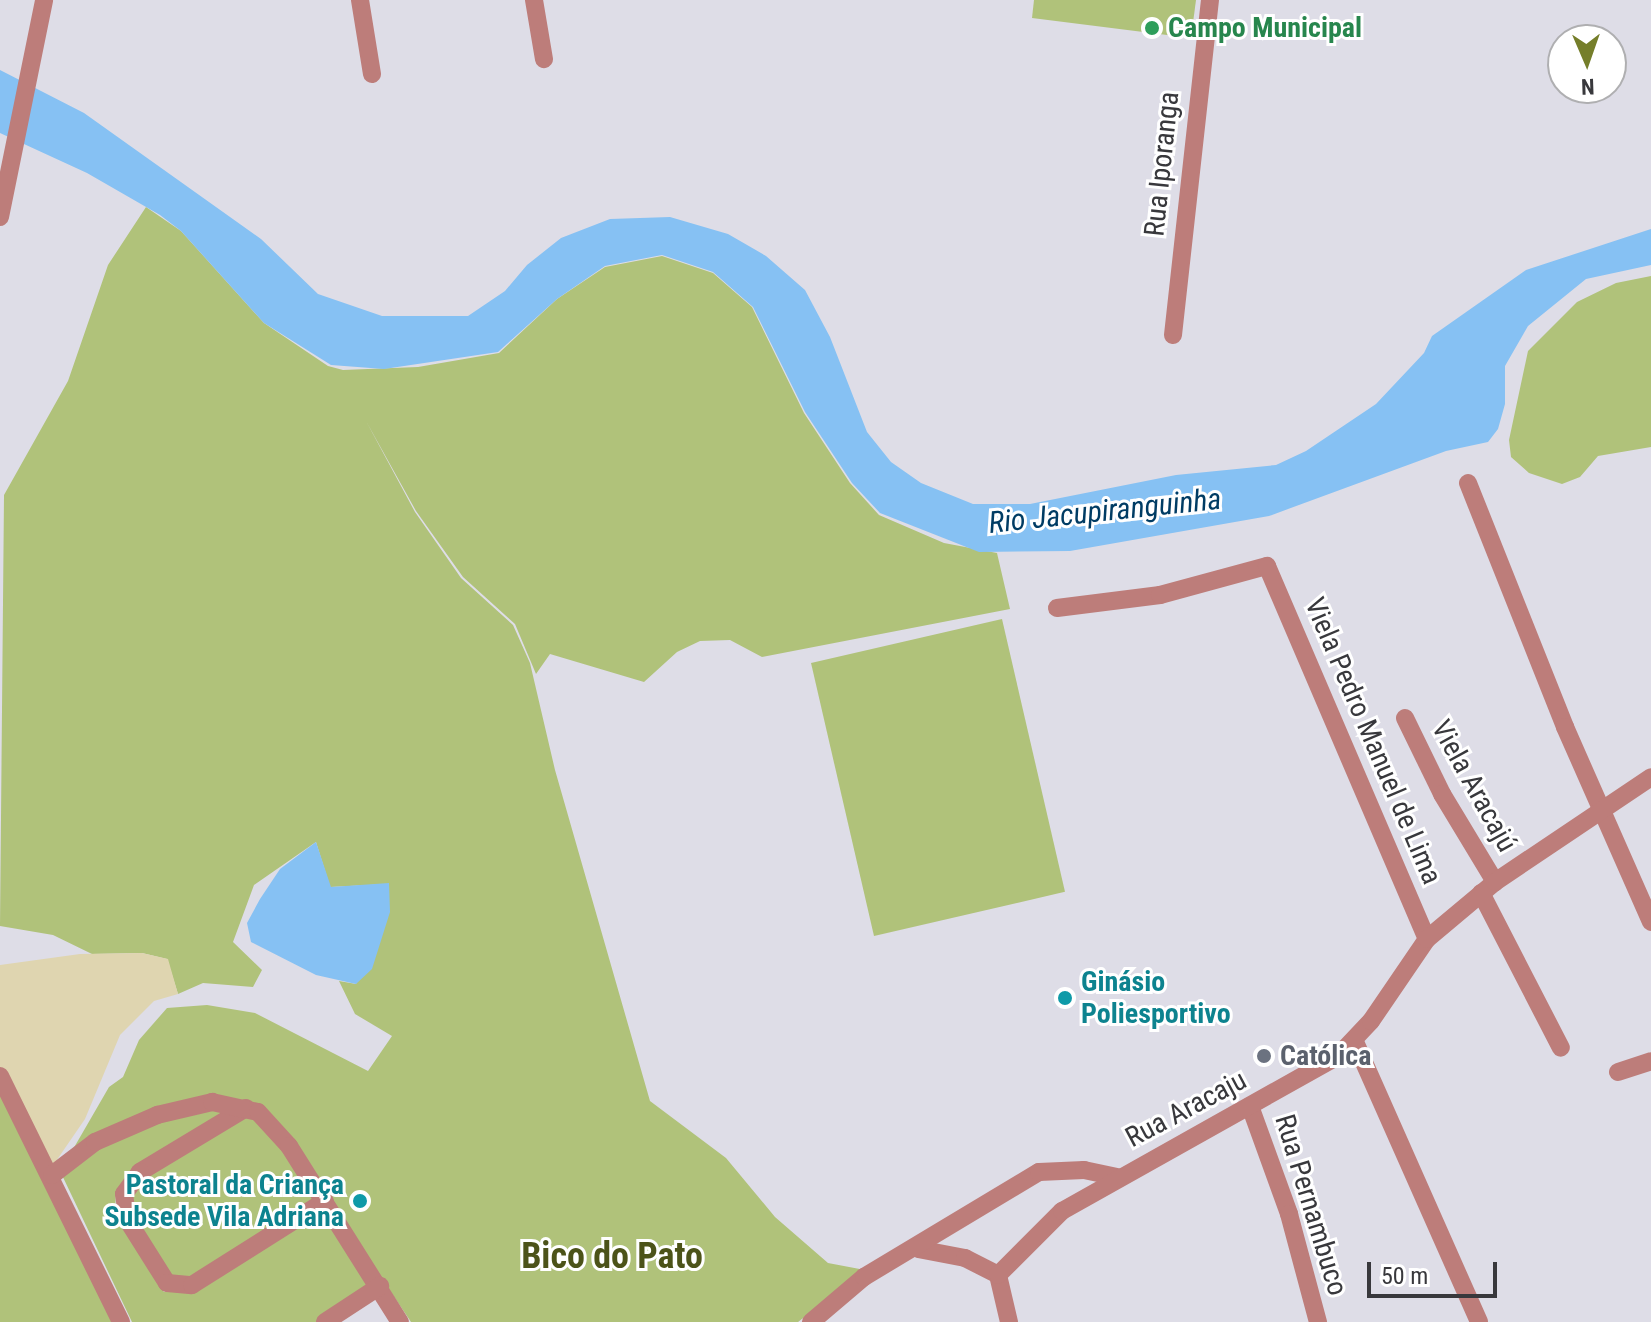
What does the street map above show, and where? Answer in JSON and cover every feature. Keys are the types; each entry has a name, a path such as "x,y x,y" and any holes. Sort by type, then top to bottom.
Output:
{"street":[{"path":"0,217 44,0"},
{"path":"360,0 372,74"},
{"path":"534,0 544,59"},
{"name":"Rua Iporanga","path":"1173,335 1210,0"},
{"path":"1468,483 1600,809 1651,922"},
{"name":"Viela Pedro Manuel de Lima","path":"1057,608 1160,595 1267,566 1427,939"},
{"name":"Viela Aracajú","path":"1405,718 1488,887 1561,1048"},
{"name":"Rua Aracaju","path":"998,1275 1062,1211 1118,1177 1301,1081 1355,1042 1427,939 1488,887 1651,777"},
{"path":"1355,1042 1479,1322"},
{"path":"1618,1072 1651,1061"},
{"path":"0,1076 52,1175 121,1322"},
{"path":"52,1175 95,1142 157,1115 212,1102 246,1108 279,1131 400,1322"},
{"name":"Rua Pernambuco","path":"1250,1106 1289,1214 1318,1322"},
{"path":"246,1108 140,1172 124,1194 128,1221 167,1283 181,1288 325,1201"},
{"path":"811,1322 864,1277 918,1249 1039,1172 1084,1170 1118,1177"},
{"path":"918,1249 965,1258 998,1275 1009,1322"},
{"path":"325,1322 380,1286"}],"green space":[{"name":"Campo Municipal","path":"1034,0 1196,0 1191,38 1032,18"},
{"path":"146,207 181,231 264,323 328,366 343,370 418,367 499,353 557,299 605,267 662,256 713,273 752,307 804,413 850,483 879,515 944,543 997,553 1010,609 762,657 730,640 700,641 677,652 644,682 550,654 536,674 515,624 463,577 416,511 366,421 415,512 461,578 513,625 530,663 555,770 650,1101 726,1158 775,1217 828,1263 865,1270 798,1322 411,1322 282,1130 217,1097 72,1151 109,1087 123,1077 139,1040 167,1008 207,1005 255,1013 368,1071 392,1036 355,1014 339,981 356,984 388,884 330,887 316,842 254,885 233,942 262,970 253,987 203,983 178,994 167,959 142,953 92,954 53,935 0,926 4,495 68,381 108,265"},
{"path":"1651,276 1651,447 1598,456 1580,477 1562,484 1529,473 1511,457 1509,440 1528,351 1577,302 1616,283"},
{"path":"1002,619 1065,892 874,936 811,663"},
{"path":"0,1091 113,1322 0,1322"},
{"path":"187,1110 230,1111 116,1191 115,1213 164,1292 191,1289 323,1205 376,1286 321,1322 132,1322 61,1173 90,1149"},
{"path":"247,1111 260,1118 319,1200 174,1286 136,1229 129,1187"}],"sand":[{"path":"142,953 168,959 178,994 154,1001 120,1035 85,1119 52,1167 0,1070 0,965 80,954"}],"water":[{"name":"Rio Jacupiranguinha","path":"0,70 84,113 261,239 318,294 382,316 468,316 505,291 527,265 561,238 610,219 670,217 728,234 766,256 805,290 830,337 867,432 891,462 921,483 973,504 1030,504 1176,475 1276,465 1306,451 1376,404 1424,353 1432,336 1526,270 1651,229 1651,265 1586,279 1528,326 1505,366 1505,404 1498,429 1488,442 1446,451 1269,516 1070,551 979,552 880,513 852,483 805,412 753,307 713,272 662,255 605,266 557,299 498,352 384,369 331,365 264,323 181,231 160,215 87,173 0,133"},
{"path":"316,842 331,887 389,883 390,912 372,969 356,984 316,975 251,942 247,923 260,899 280,869"}],"place":[{"name":"Campo Municipal","path":"1152,28"},
{"name":"Ginásio Poliesportivo","path":"1065,998"},
{"name":"Católica","path":"1264,1056"},
{"name":"Pastoral da Criança Subsede Vila Adriana","path":"360,1201"}],"district":[{"name":"Bico do Pato","path":"612,1257"}]}
